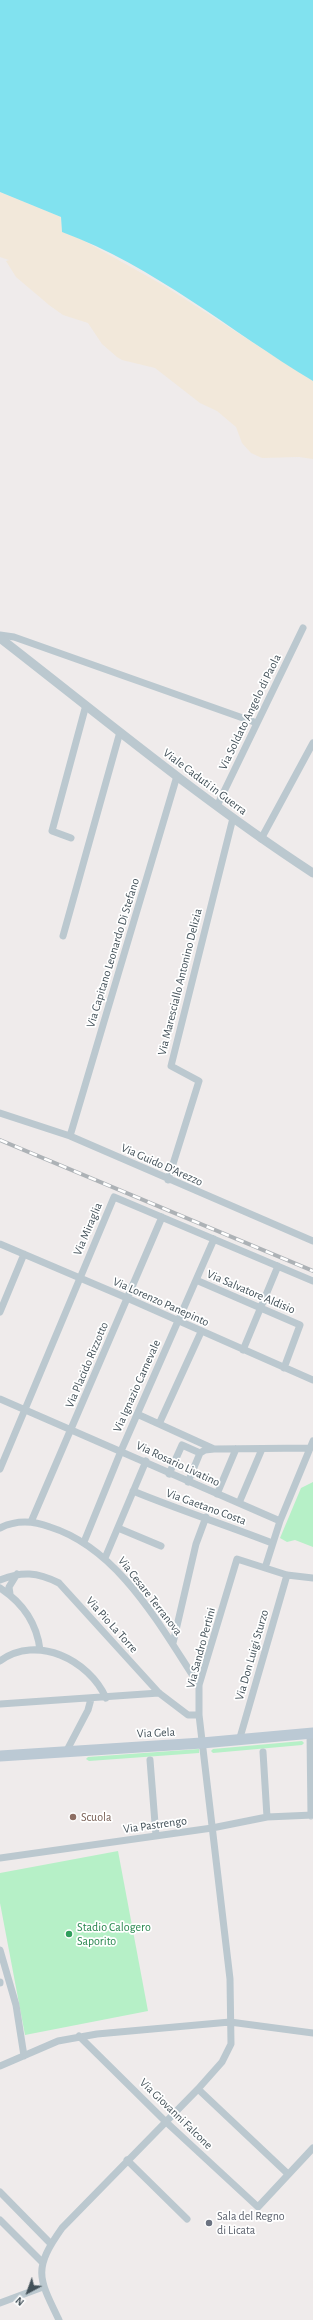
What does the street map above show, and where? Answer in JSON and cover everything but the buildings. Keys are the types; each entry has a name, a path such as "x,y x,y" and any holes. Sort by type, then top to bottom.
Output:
{"main road":[{"name":"Via Gela","path":"0,1756 239,1741 311,1733"}],"street":[{"name":"Via Soldato Angelo di Paola","path":"217,806 303,628"},
{"path":"0,635 14,636 257,723"},
{"name":"Viale Caduti in Guerra","path":"0,638 177,776 261,839 313,873"},
{"path":"71,838 52,831 86,705"},
{"path":"63,936 120,732"},
{"path":"261,839 313,743"},
{"name":"Via Capitano Leonardo Di Stefano","path":"70,1136 177,776"},
{"name":"Via Maresciallo Antonino Delizia","path":"168,1180 200,1081 171,1066 233,818"},
{"name":"Via Guido D'Arezzo","path":"0,1113 70,1136 168,1180 313,1241"},
{"name":"Via Miraglia","path":"0,1469 114,1197 313,1281"},
{"name":"Via Placido Rizzotto","path":"31,1522 72,1430 162,1217"},
{"name":"Via Ignazio Carnevale","path":"84,1542 121,1450 214,1239"},
{"name":"Via Lorenzo Panepinto","path":"0,1244 313,1380"},
{"path":"0,1312 24,1254"},
{"path":"243,1350 278,1266"},
{"name":"Via Salvatore Aldisio","path":"196,1280 300,1326 284,1368"},
{"path":"159,1424 201,1332"},
{"name":"Via Rosario Livatino","path":"0,1399 121,1450 146,1461 169,1474 280,1521"},
{"path":"137,1414 214,1449"},
{"path":"188,1482 200,1453 205,1450 312,1444 280,1521 265,1568 286,1575 313,1578"},
{"path":"169,1474 182,1445 200,1453"},
{"path":"239,1503 262,1448"},
{"path":"217,1494 236,1449"},
{"path":"105,1558 146,1461"},
{"name":"Via Gaetano Costa","path":"133,1491 179,1510 206,1517 272,1543"},
{"path":"173,1643 196,1544 206,1517"},
{"name":"Via Cesare Terranova","path":"0,1528 18,1523 31,1522 58,1529 84,1542 105,1558 112,1564 173,1643 200,1685"},
{"path":"118,1528 162,1546"},
{"name":"Via Sandro Pertini","path":"42,2262 51,2244 62,2228 198,2089 228,2054 232,2044 230,2022 230,1979 199,1715 200,1685 237,1559 265,1568"},
{"name":"Via Pio La Torre","path":"0,1580 17,1574 27,1573 41,1575 58,1583 160,1693 188,1715 199,1715"},
{"path":"10,1594 9,1587 17,1574"},
{"name":"Via Don Luigi Sturzo","path":"239,1741 286,1575"},
{"path":"0,1588 10,1594 33,1623 38,1634 40,1650"},
{"path":"0,1661 13,1654 40,1650 65,1656 78,1663 94,1677 106,1698"},
{"path":"0,1704 92,1699 160,1693"},
{"path":"66,1752 88,1710 92,1699"},
{"path":"311,1733 312,1816"},
{"path":"263,1752 267,1817"},
{"path":"150,1760 156,1836"},
{"name":"Via Pastrengo","path":"0,1857 212,1828 267,1817 312,1816"},
{"path":"0,1950 16,2005 24,2056"},
{"path":"0,2066 58,2042 79,2036 230,2022 313,2033"},
{"name":"Via Giovanni Falcone","path":"79,2036 166,2121 258,2207 288,2174"},
{"path":"198,2089 288,2174 313,2148"},
{"path":"127,2160 187,2219"},
{"path":"0,2192 51,2244"},
{"path":"0,2220 42,2262 43,2287 59,2320"},
{"path":"0,2303 43,2287"}],"green space":[{"path":"313,1482 313,1547 295,1540 287,1542 280,1538 301,1488"},
{"path":"302,1741 304,1743 302,1745 213,1753 211,1751 213,1749"},
{"path":"199,1749 199,1753 89,1761 86,1759 88,1757"},
{"name":"Stadio Calogero Saporito","path":"118,1851 148,2011 25,2035 0,1903 0,1873"}],"sand":[{"path":"0,192 61,217 62,232 79,238 163,285 313,381 313,459 299,457 262,458 251,453 242,443 236,427 217,411 200,403 155,368 122,360 117,357 102,344 88,323 63,315 16,277 6,261 9,260 0,257"}],"water":[{"path":"0,0 313,0 313,381 160,281 96,246 62,232 61,217 0,192"}],"railway":[{"path":"0,1140 313,1271"}],"place":[{"name":"Scuola","path":"73,1817"},
{"name":"Stadio Calogero Saporito","path":"69,1934"},
{"name":"Sala del Regno di Licata","path":"209,2223"}]}
